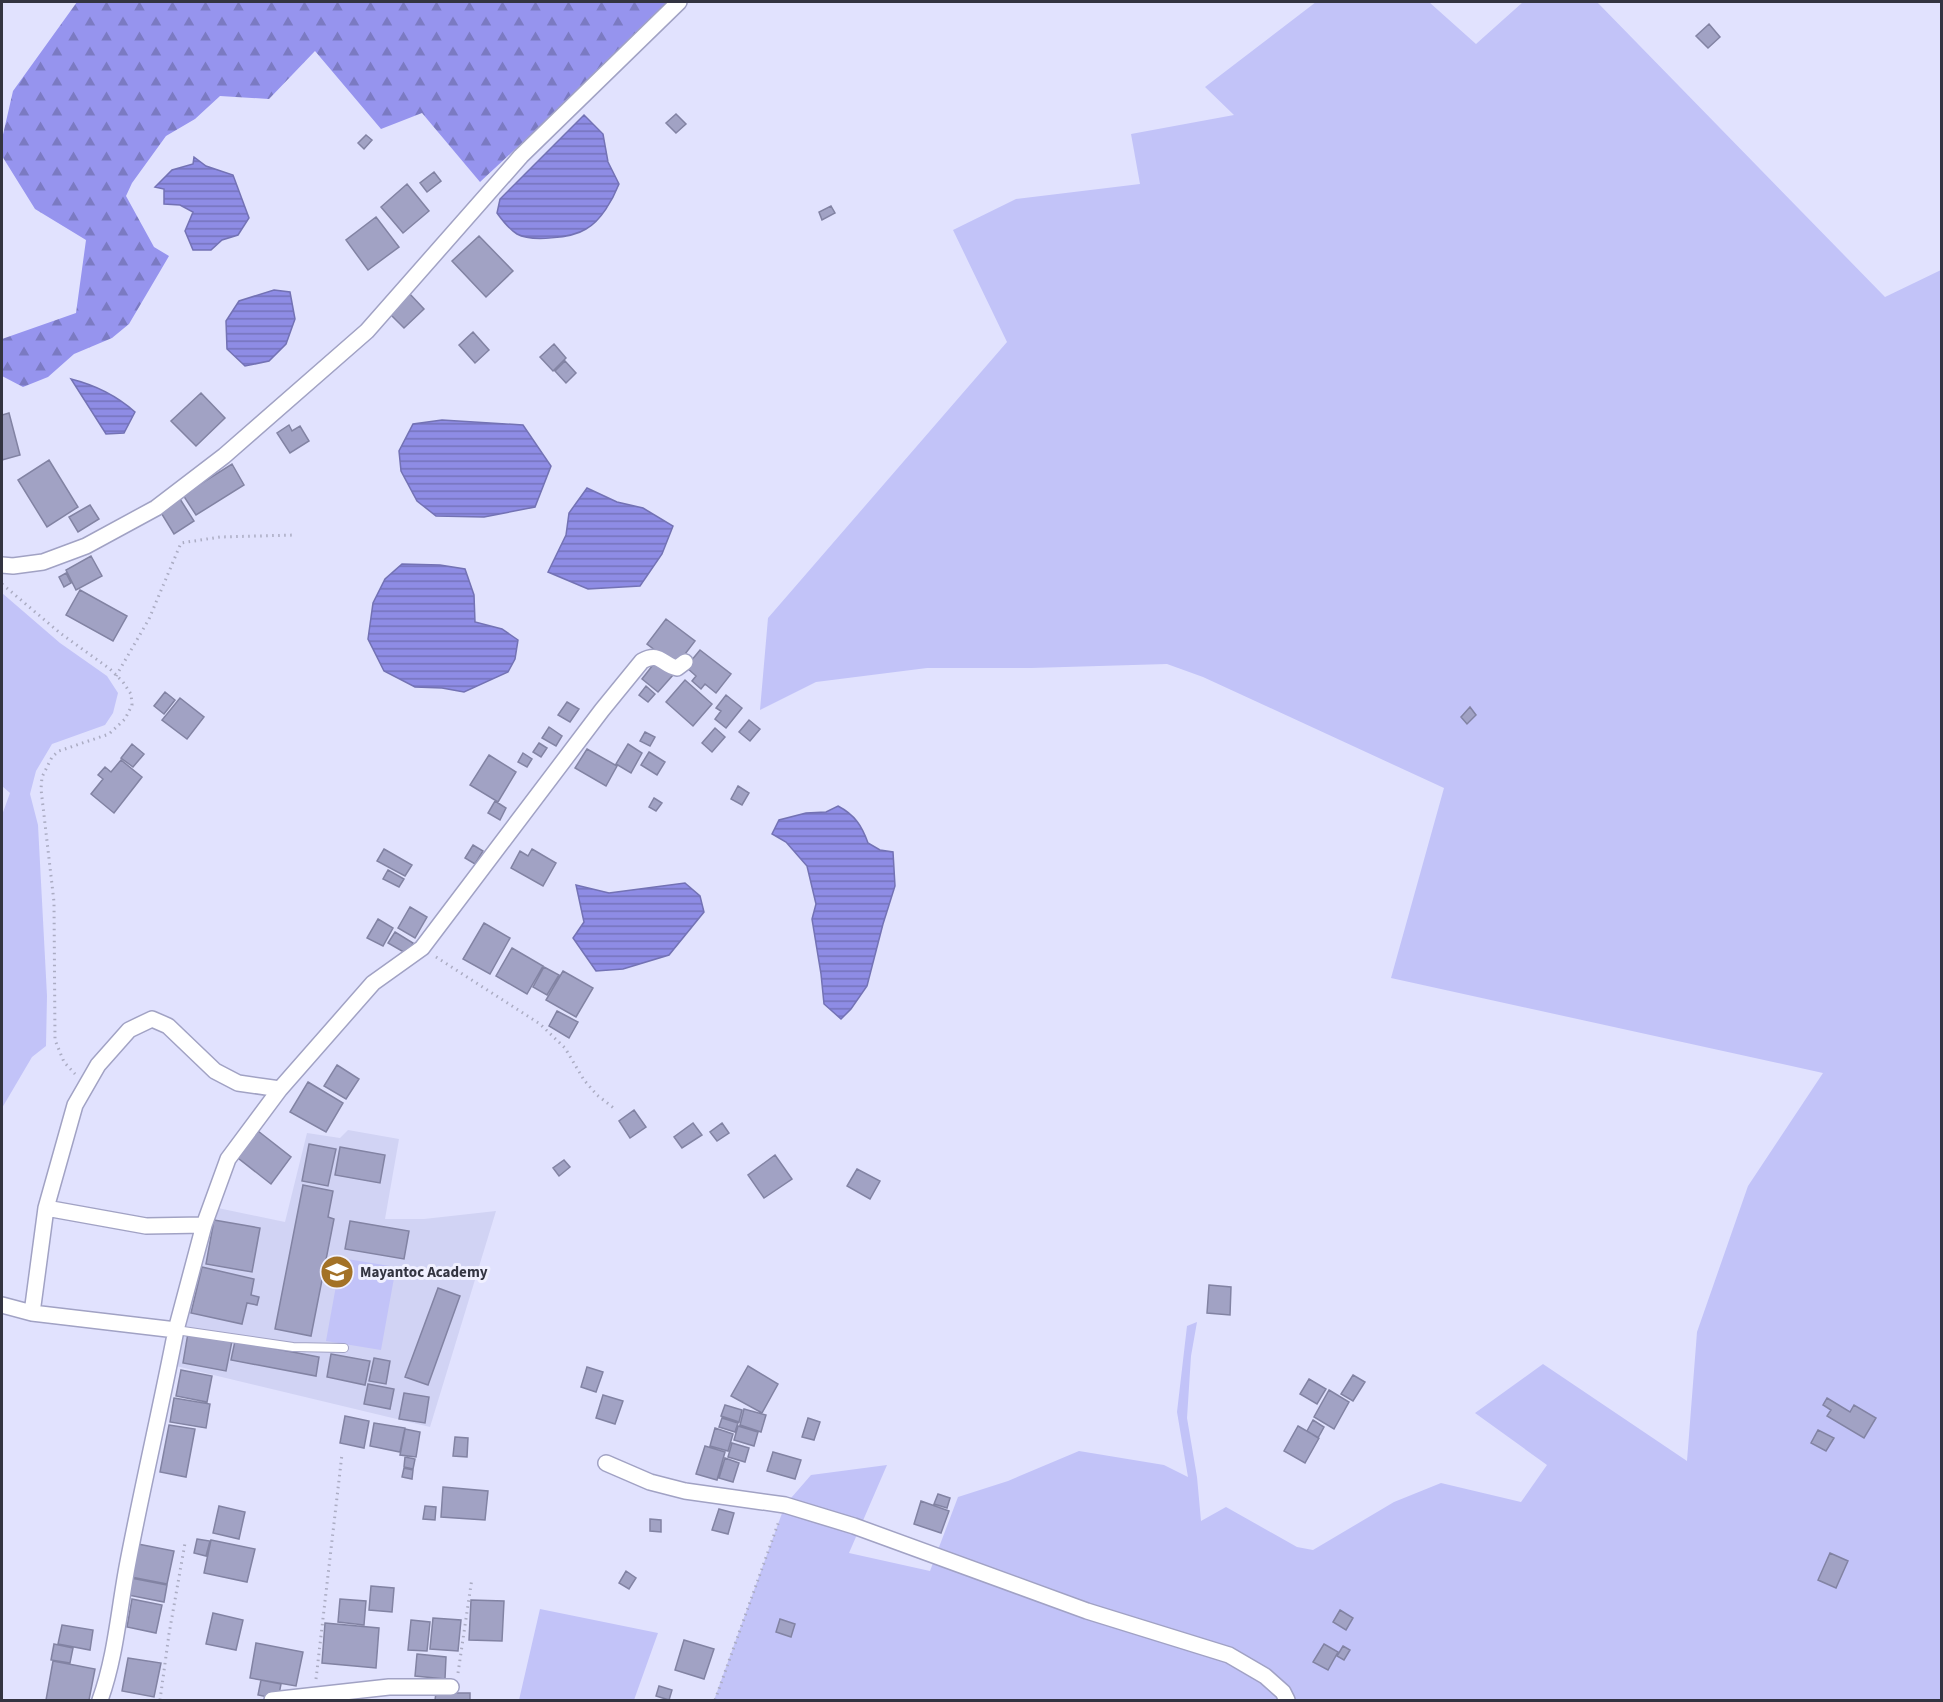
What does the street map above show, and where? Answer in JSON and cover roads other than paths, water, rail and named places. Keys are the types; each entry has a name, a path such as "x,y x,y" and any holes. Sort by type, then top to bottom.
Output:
{"street":[{"path":"2,566 43,562 86,546 156,508 224,456 367,330 521,156 680,2"},
{"path":"100,1701 109,1667 127,1566 176,1330 204,1225 228,1159 280,1089 373,983 422,948 602,710 642,661 649,657 659,657 670,666 677,668 686,662"},
{"path":"32,1313 46,1208 75,1105 98,1065 129,1030 152,1018 168,1026 215,1071 238,1083 280,1089"},
{"path":"46,1208 146,1227 204,1225"},
{"path":"2,1305 32,1313 176,1330"},
{"path":"606,1463 650,1482 685,1491 785,1505 854,1526 1087,1611 1229,1655 1266,1676 1283,1692 1287,1701"},
{"path":"272,1701 389,1687 451,1687"}],"lane":[{"path":"176,1330 293,1347 344,1348"}],"place":[{"name":"Mayantoc Academy","path":"337,1272"}]}
